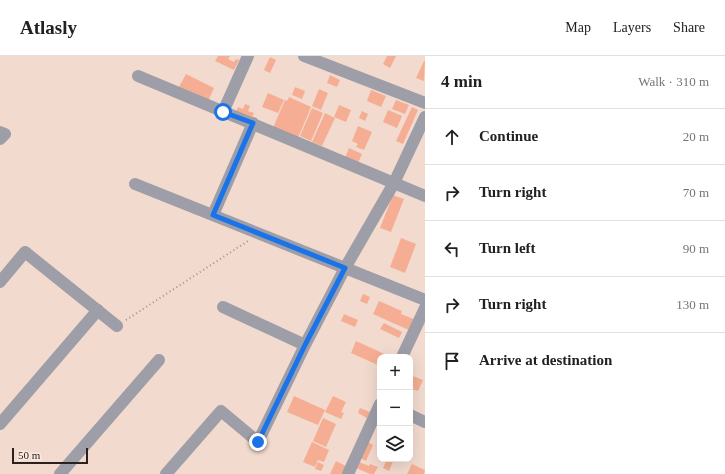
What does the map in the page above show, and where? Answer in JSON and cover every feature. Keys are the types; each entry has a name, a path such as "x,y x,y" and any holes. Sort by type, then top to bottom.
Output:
{"street":[{"path":"223,112 248,56"},
{"path":"304,56 425,103"},
{"path":"138,76 425,196"},
{"path":"166,474 221,411 258,442 305,345 345,268 394,183 425,117"},
{"path":"213,215 253,123"},
{"path":"135,184 425,300"},
{"path":"0,282 25,252 117,326"},
{"path":"223,307 305,345"},
{"path":"403,354 425,308"},
{"path":"0,424 98,310"},
{"path":"60,474 158,360"},
{"path":"348,474 377,411"},
{"path":"413,416 425,422"}],"path":[{"path":"117,326 259,234"}],"building":[{"path":"218,56 230,56 228,59 234,62 236,59 239,60 234,70 215,61"},
{"path":"387,56 396,56 390,68 383,64"},
{"path":"270,57 276,60 270,73 264,70"},
{"path":"425,61 424,81 416,78"},
{"path":"186,74 214,88 208,101 179,87"},
{"path":"330,75 340,80 337,87 327,83"},
{"path":"295,87 305,91 302,99 292,95"},
{"path":"319,89 328,93 321,110 312,106"},
{"path":"371,90 386,96 381,107 367,101"},
{"path":"268,93 284,100 278,113 262,107"},
{"path":"289,97 311,107 298,138 272,130 285,100 287,101"},
{"path":"396,100 409,105 405,114 392,109"},
{"path":"245,104 250,106 248,111 254,113 251,121 235,114 238,107 243,109"},
{"path":"339,105 351,110 346,122 334,117"},
{"path":"412,107 418,110 403,144 396,141"},
{"path":"312,108 323,113 311,141 300,136"},
{"path":"388,110 402,116 397,128 383,122"},
{"path":"362,111 368,114 365,121 359,118"},
{"path":"325,113 335,118 322,146 312,142"},
{"path":"358,126 372,132 364,150 356,147 358,144 352,141"},
{"path":"349,148 362,154 358,163 345,158"},
{"path":"393,195 404,199 391,232 380,228"},
{"path":"401,238 416,244 405,273 390,267"},
{"path":"363,294 370,297 367,304 360,301"},
{"path":"379,301 402,311 401,314 416,320 411,331 373,314"},
{"path":"344,314 358,320 355,327 341,321"},
{"path":"384,323 402,332 399,338 380,329"},
{"path":"356,341 384,354 377,354 377,365 351,353"},
{"path":"413,376 423,380 418,391 413,389"},
{"path":"294,396 325,410 318,425 287,412"},
{"path":"333,396 346,402 341,412 344,413 341,419 325,412"},
{"path":"360,408 370,412 367,418 358,413"},
{"path":"323,418 336,424 326,447 313,441"},
{"path":"312,442 329,450 324,462 318,460 315,467 303,462"},
{"path":"368,442 373,445 366,461 360,458"},
{"path":"336,461 346,466 342,474 330,474"},
{"path":"318,462 324,465 321,471 315,469"},
{"path":"359,462 369,466 370,464 378,467 374,474 370,474 356,468"},
{"path":"386,462 393,462 389,471 383,468"},
{"path":"412,464 425,470 424,474 407,474"}],"route":[{"path":"223,112 253,123 213,215 345,268 305,345 258,442"}]}
